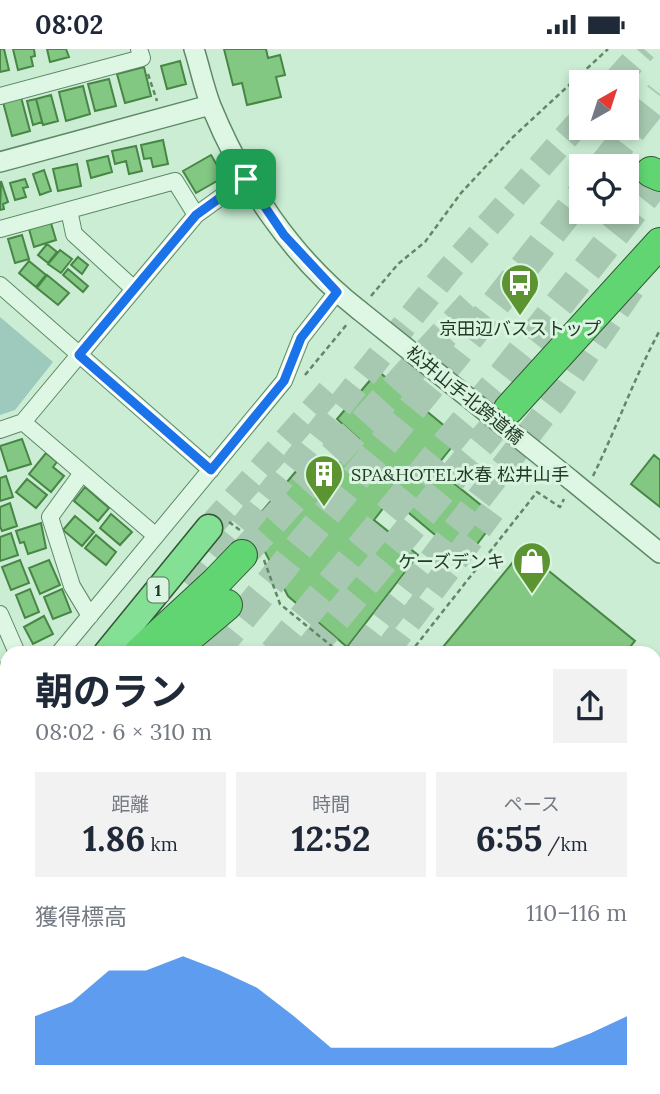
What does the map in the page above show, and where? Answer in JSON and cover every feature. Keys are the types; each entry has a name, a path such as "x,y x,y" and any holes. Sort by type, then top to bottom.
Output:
{"highway":[{"path":"509,409 660,243"},
{"name":"1","path":"113,646 209,528"},
{"path":"147,646 242,555"},
{"path":"178,646 227,605"}],"street":[{"name":"松井山手北跨道橋","path":"194,49 210,104 246,179 284,235 337,292 363,305 569,486 660,553"},
{"path":"0,96 141,53"},
{"path":"0,162 210,104"},
{"path":"0,430 23,422 196,215 246,179"},
{"path":"0,229 175,181 196,215"},
{"path":"69,210 74,234 134,289"},
{"path":"0,285 211,470"},
{"path":"66,646 284,381 301,338 337,292"},
{"path":"23,422 156,536"},
{"path":"82,473 50,517 72,586 90,616"},
{"path":"0,614 14,646"}],"path":[{"path":"363,305 398,264 425,241 461,193 513,137 608,49"},
{"path":"141,53 162,118"},
{"path":"591,481 614,435 626,398 660,330"},
{"path":"416,646 537,492 560,507 569,486"},
{"path":"270,577 280,604 331,646"}],"shaded area":[{"path":"0,317 53,362 15,410 0,415"}],"building":[{"path":"0,49 4,49 9,70 0,72"},
{"path":"13,49 34,49 35,56 31,57 33,66 18,70"},
{"path":"47,49 66,49 69,57 50,62"},
{"path":"224,49 266,49 268,58 280,55 285,75 276,77 281,97 247,105 242,83 233,85"},
{"path":"180,61 186,84 167,89 161,66"},
{"path":"144,67 151,96 125,103 117,74"},
{"path":"109,79 116,106 95,111 88,84"},
{"path":"83,86 90,114 66,121 59,92"},
{"path":"51,95 58,121 43,125 36,99"},
{"path":"21,97 30,131 12,136 3,102"},
{"path":"36,99 42,122 33,125 27,101"},
{"path":"163,140 168,164 153,167 151,158 144,159 141,145"},
{"path":"136,146 142,171 129,174 126,161 115,164 112,151"},
{"path":"211,155 224,177 196,193 183,171"},
{"path":"108,156 112,172 91,178 87,161"},
{"path":"77,164 81,186 58,191 53,169"},
{"path":"44,170 51,191 40,195 33,174"},
{"path":"25,179 28,187 23,188 26,197 15,200 10,183"},
{"path":"1,181 8,202 3,204 4,209 0,210"},
{"path":"51,223 56,240 34,247 29,229"},
{"path":"22,235 29,259 15,263 8,239"},
{"path":"47,244 57,252 48,263 38,255"},
{"path":"60,250 72,259 61,273 48,264"},
{"path":"78,257 88,265 82,274 71,265"},
{"path":"29,261 46,275 36,287 19,273"},
{"path":"68,269 88,286 83,292 63,275"},
{"path":"47,275 69,293 58,305 37,288"},
{"name":"SPA&HOTEL水春 松井山手","path":"378,371 459,438 435,468 497,518 465,560 391,498 374,520 418,555 348,646 288,596 264,550 269,546 248,528 303,463 325,480 359,439 337,419"},
{"path":"22,439 31,464 8,471 0,446"},
{"path":"46,453 57,462 53,467 64,476 51,492 29,474"},
{"path":"654,455 660,460 660,507 631,484"},
{"path":"6,476 13,497 0,501 0,478"},
{"path":"27,479 47,495 36,508 16,492"},
{"path":"85,487 109,508 98,521 74,501"},
{"path":"10,503 17,526 2,531 0,507"},
{"path":"111,514 132,532 120,545 100,528"},
{"path":"75,516 94,532 82,546 63,530"},
{"path":"41,523 46,548 28,554 16,531"},
{"path":"11,533 18,555 0,561 0,537"},
{"path":"96,535 116,552 106,565 85,548"},
{"name":"ケーズデンキ","path":"523,550 635,641 631,646 444,646"},
{"path":"20,560 29,583 11,590 2,567"},
{"path":"49,560 60,585 40,594 29,568"},
{"path":"30,589 39,612 25,618 16,595"},
{"path":"62,589 71,612 53,619 44,597"},
{"path":"44,616 53,634 33,644 24,627"}],"tunnel":[{"path":"626,70 644,49"},
{"path":"612,154 660,94"},
{"path":"193,589 447,272 569,134"},
{"path":"280,646 496,384 660,177"},
{"path":"219,646 457,353 569,210"},
{"path":"365,646 555,400 635,284"},
{"path":"242,555 471,305"},
{"path":"209,528 335,385"},
{"path":"313,646 509,409"},
{"path":"390,646 492,511"}],"place":[{"name":"京田辺バスストップ","path":"520,317"},
{"name":"SPA&HOTEL水春 松井山手","path":"324,508"},
{"name":"ケーズデンキ","path":"532,595"}],"route":[{"path":"246,179 284,235 337,292 301,338 284,381 211,470 79,355 196,215 246,179"}]}
